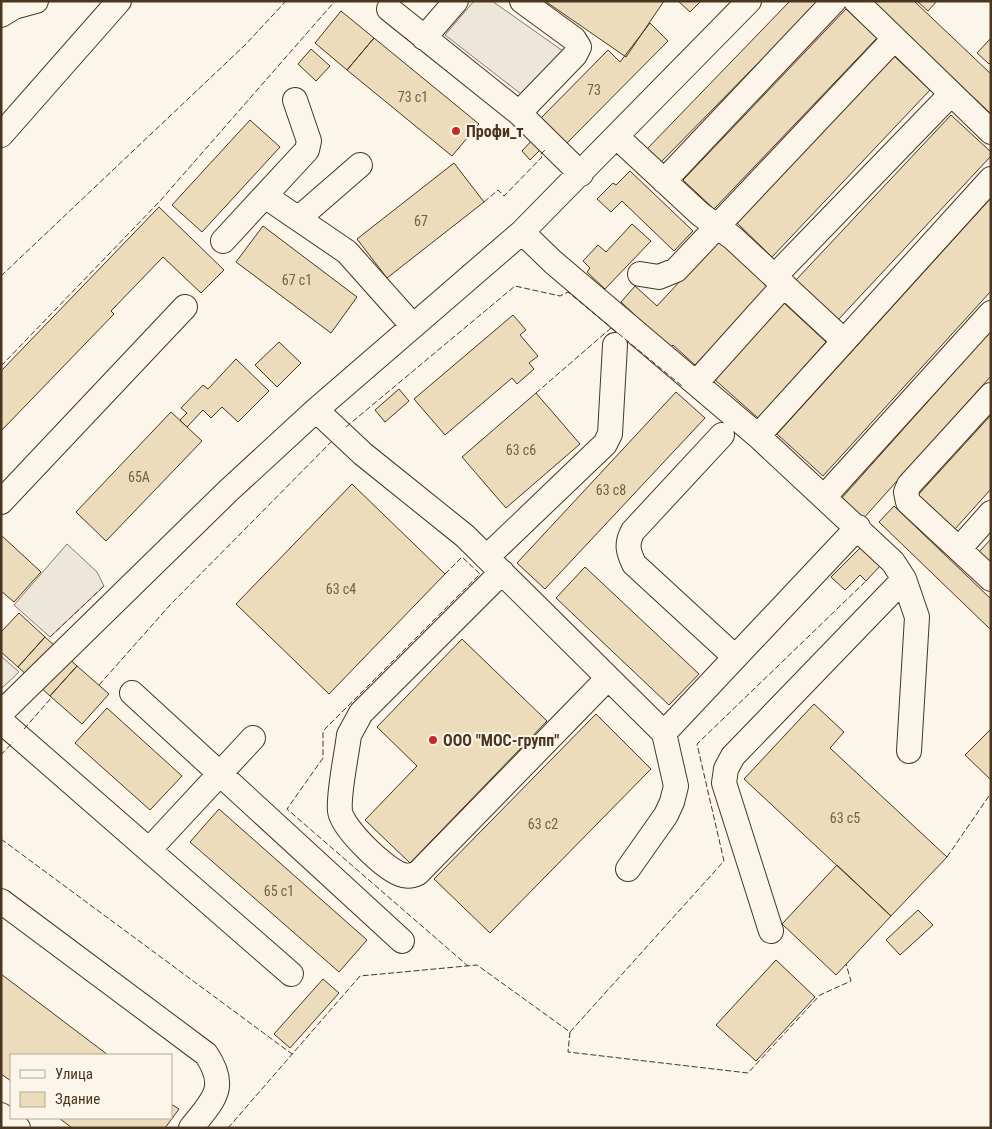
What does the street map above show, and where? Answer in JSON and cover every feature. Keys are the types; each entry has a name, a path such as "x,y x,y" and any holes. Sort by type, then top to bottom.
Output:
{"street":[{"path":"1,15 14,7 36,1"},
{"path":"1,135 120,1"},
{"path":"424,38 456,1"},
{"path":"519,112 575,55 579,47 574,39 522,1"},
{"path":"1,713 228,491 316,410 522,232 749,1"},
{"path":"664,181 834,1"},
{"path":"856,1 991,132"},
{"path":"389,9 519,112 581,174"},
{"path":"640,274 659,277 676,270 894,39"},
{"path":"696,382 780,281 951,94"},
{"path":"223,241 307,150 309,141 294,100"},
{"path":"617,137 700,214 718,226 780,281 844,341"},
{"path":"299,218 360,165"},
{"path":"758,436 991,179"},
{"path":"265,196 347,252 413,326"},
{"path":"522,232 553,262 758,436 825,496 893,562 904,580 917,617 910,751"},
{"path":"1,502 185,307"},
{"path":"825,496 991,313"},
{"path":"608,678 418,873 410,876 399,874 387,866 347,828 340,810 349,734 352,726 361,713 605,444 610,434 615,344"},
{"path":"991,395 909,485 906,492 908,502 991,579"},
{"path":"316,410 363,454 465,536 664,733 676,786 672,802 666,815 628,869"},
{"path":"722,435 633,531 628,541 628,551 634,564 735,657"},
{"path":"959,549 991,513"},
{"path":"664,733 858,527"},
{"path":"771,932 724,783 726,769 733,756 904,580"},
{"path":"132,693 402,941"},
{"path":"1,721 291,974"},
{"path":"149,850 253,738"},
{"path":"1,901 206,1054 216,1070 218,1085 211,1102 191,1128"},
{"path":"1,1116 18,1128"}],"shaded area":[{"path":"474,1 492,1 563,51 521,94 445,35"},
{"path":"67,544 97,572 104,586 50,637 14,605"},
{"path":"1,656 19,672 1,689"}],"building":[{"path":"545,1 664,1 626,57"},
{"path":"678,1 701,1 690,12"},
{"path":"790,1 819,1 660,163 646,150"},
{"path":"872,1 914,1 991,74 991,114"},
{"path":"917,1 937,1 928,11"},
{"path":"846,9 877,38 714,209 683,180"},
{"path":"341,11 374,38 347,70 315,43"},
{"path":"650,23 668,41 567,143 541,118 608,50 620,62"},
{"path":"374,38 479,124 452,156 347,70"},
{"path":"991,38 991,62 989,64 977,53"},
{"path":"311,49 330,66 316,81 298,64"},
{"path":"894,56 930,90 772,257 736,222"},
{"path":"951,115 991,152 991,156 837,321 795,281"},
{"path":"250,120 280,147 202,232 172,205"},
{"path":"533,139 542,148 530,160 522,151"},
{"path":"454,163 484,202 387,278 357,239"},
{"path":"630,171 693,231 674,251 622,201 611,212 597,199 613,183 616,185"},
{"path":"991,198 991,291 823,476 777,434"},
{"path":"159,207 224,270 201,293 163,257 111,311 114,314 1,431 1,371"},
{"path":"632,224 651,241 605,289 587,272 590,268 583,261 598,245 606,252"},
{"path":"263,226 357,297 331,333 236,262"},
{"path":"718,240 769,287 695,365 673,345 670,348 621,302 635,286 657,306"},
{"path":"784,303 826,342 758,418 714,379"},
{"path":"513,315 526,330 520,335 538,356 529,363 534,369 517,384 512,378 445,435 414,399"},
{"path":"989,333 991,335 991,376 862,520 840,500"},
{"path":"279,342 301,363 277,387 255,365"},
{"path":"236,359 269,391 238,422 222,407 211,418 203,410 187,427 180,420 187,413 181,408 203,385 208,389"},
{"path":"399,389 409,401 385,422 375,410"},
{"path":"676,392 705,418 545,589 517,563"},
{"path":"536,393 580,444 506,508 462,457"},
{"path":"171,412 202,441 106,541 76,512"},
{"path":"991,415 991,489 955,529 918,495"},
{"path":"352,484 445,574 329,694 236,604"},
{"path":"894,506 991,599 991,630 879,522"},
{"path":"1,535 41,572 14,602 1,591"},
{"path":"991,539 991,563 979,552"},
{"path":"861,547 880,566 866,581 860,575 845,590 831,577"},
{"path":"585,567 699,674 669,705 556,598"},
{"path":"19,613 45,637 18,667 1,652 1,632"},
{"path":"45,637 77,666 50,696 18,667"},
{"path":"462,639 547,721 410,863 365,820 417,766 377,727"},
{"path":"77,666 109,694 82,724 50,696"},
{"path":"814,704 844,732 830,748 947,857 891,916 744,779"},
{"path":"107,708 182,776 150,810 75,743"},
{"path":"596,714 651,769 490,933 434,879"},
{"path":"991,729 991,780 965,755"},
{"path":"219,809 367,940 339,972 190,842"},
{"path":"837,865 891,916 836,975 782,924"},
{"path":"918,910 933,925 900,955 886,940"},
{"path":"776,960 815,997 756,1061 716,1025"},
{"path":"1,974 107,1054 10,1054 10,1080 1,1074"},
{"path":"323,979 339,993 290,1048 274,1034"},
{"path":"172,1105 179,1109 172,1118"},
{"path":"60,1119 172,1119 165,1128 72,1128"}],"fence":[{"path":"1,276 245,45 286,1"},
{"path":"1,366 160,201 335,1"},
{"path":"484,202 498,190 504,196 542,157 540,155 545,150"},
{"path":"346,427 515,286 560,296 568,292 682,386"},
{"path":"536,393 611,328"},
{"path":"99,685 170,605 334,439"},
{"path":"445,574 462,557 480,574 323,731 323,758 287,809 468,966"},
{"path":"228,1128 360,976 477,965 570,1032 724,861 697,744 866,581"},
{"path":"50,637 104,586"},
{"path":"24,729 52,697"},
{"path":"1,755 13,742"},
{"path":"947,857 991,793"},
{"path":"1,839 292,1054"},
{"path":"570,1032 568,1052 748,1073 820,995 851,981 846,964"}],"place":[{"name":"Профи_т","path":"456,131"},
{"name":"ООО \"МОС-групп\"","path":"433,740"}]}
